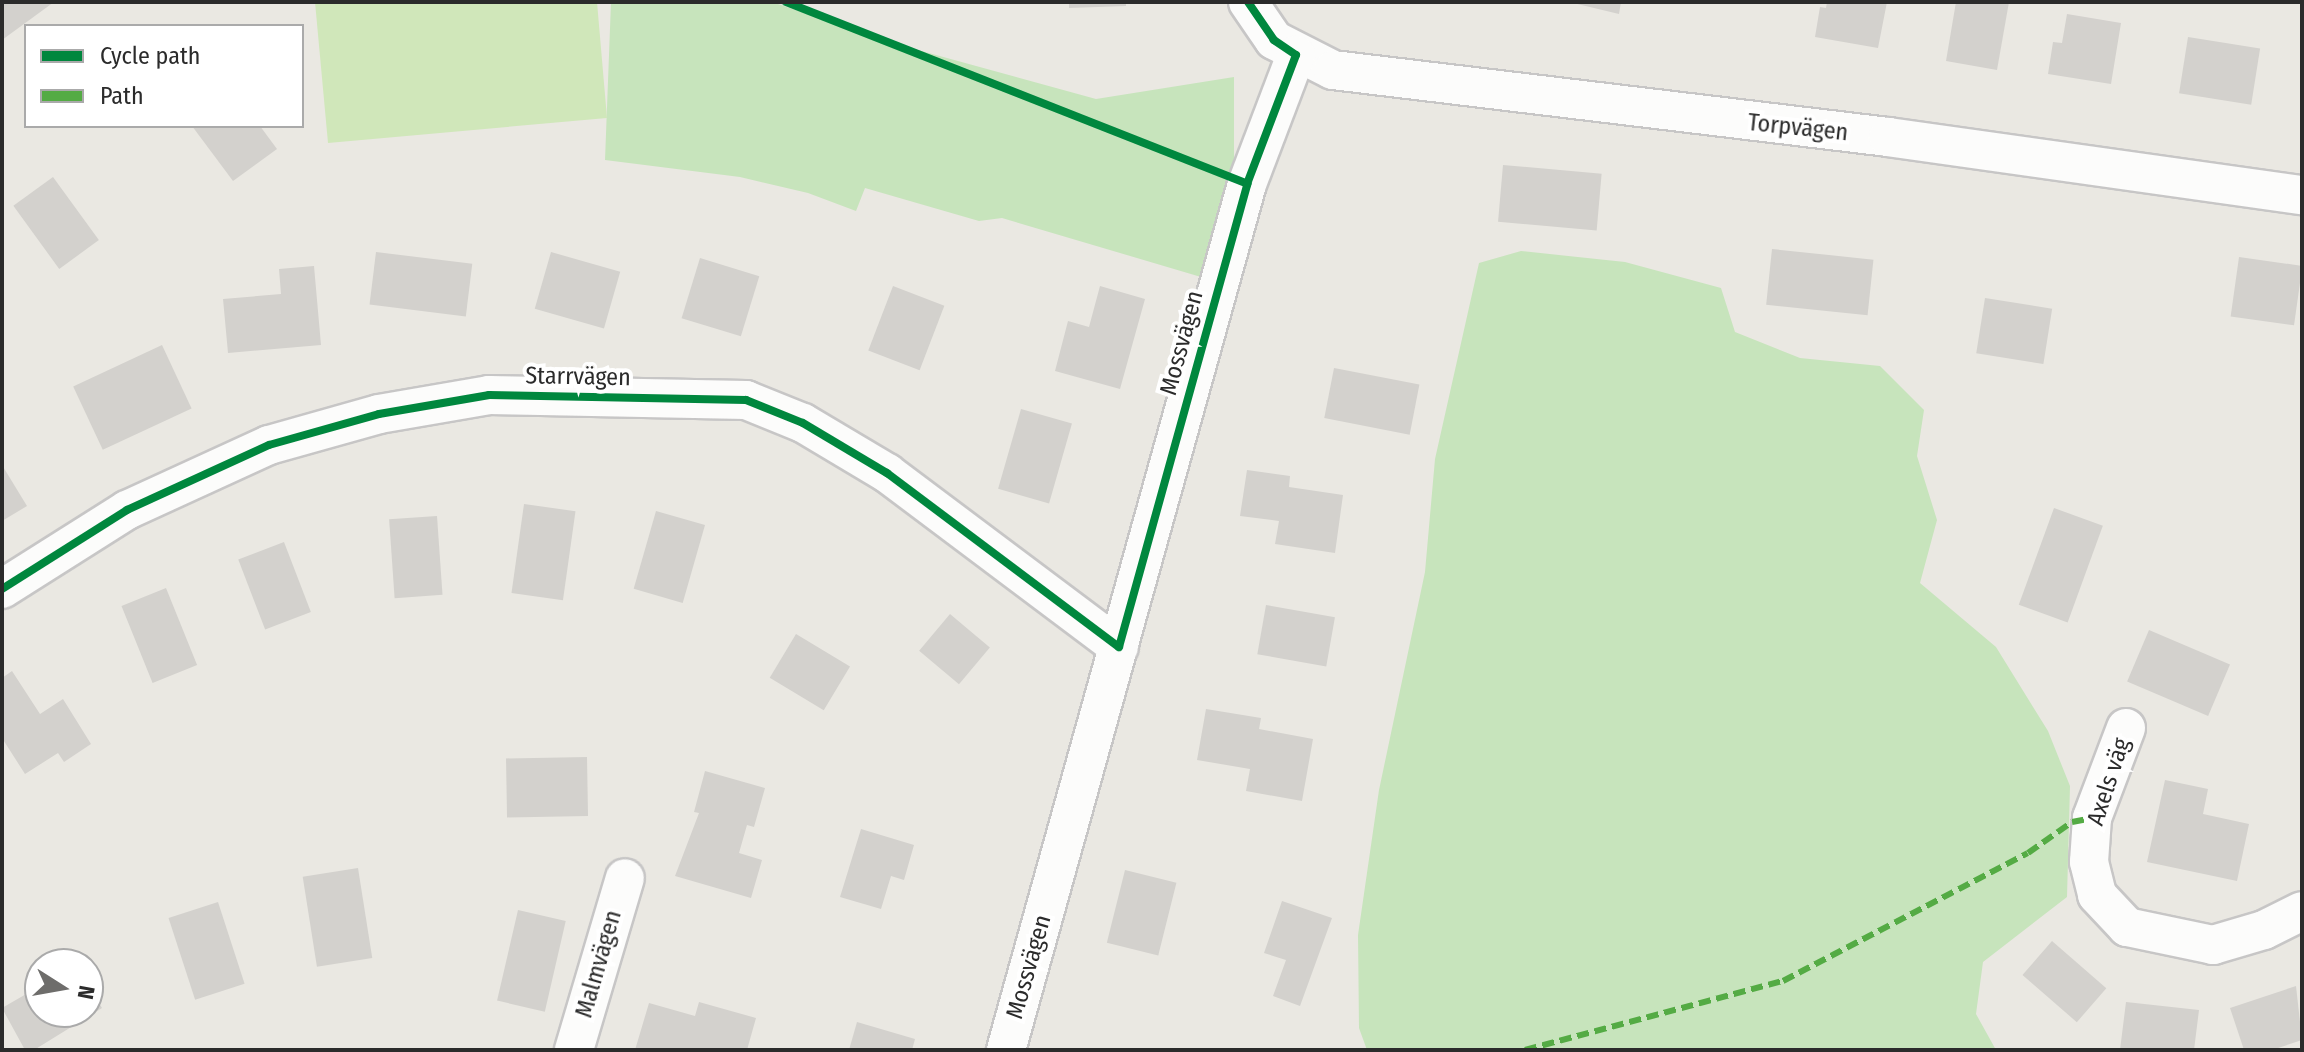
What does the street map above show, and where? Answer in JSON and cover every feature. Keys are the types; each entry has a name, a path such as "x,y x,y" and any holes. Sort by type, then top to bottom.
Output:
{"street":[{"path":"1248,2 1274,40 1296,55"},
{"name":"Torpvägen","path":"1296,55 1349,72 1888,137 2302,195"},
{"name":"Mossvägen","path":"1006,1050 1247,184 1296,55"},
{"name":"Starrvägen","path":"2,589 141,503 269,445 379,414 489,395 746,400 803,423 887,473 1119,647"},
{"name":"Axels väg","path":"2126,728 2092,818 2089,862 2097,895 2127,927 2213,945 2264,930 2302,911"},
{"name":"Malmvägen","path":"574,1050 625,878"}],"green space":[{"path":"315,2 597,2 607,118 328,143"},
{"path":"611,2 772,2 896,44 1096,99 1234,77 1234,180 1201,277 1002,218 979,221 865,188 856,211 808,193 740,177 605,160"},
{"path":"1521,251 1625,262 1721,288 1735,332 1800,358 1880,366 1924,410 1917,456 1937,520 1920,583 1996,647 2048,731 2070,786 2067,897 1983,962 1976,1014 1996,1050 1367,1050 1359,1028 1358,935 1379,790 1425,572 1435,459 1479,263"}],"building":[{"path":"2,2 54,2 2,40"},
{"path":"1069,2 1126,2 1126,6 1069,8"},
{"path":"1569,2 1621,2 1619,14"},
{"path":"1827,2 1887,2 1878,48 1815,37 1820,7 1826,8"},
{"path":"1956,2 2009,2 1997,70 1946,61"},
{"path":"2067,14 2121,23 2111,84 2048,74 2053,42 2062,43"},
{"path":"2188,37 2260,48 2251,105 2179,93"},
{"path":"193,128 261,128 277,149 233,181"},
{"path":"1503,165 1602,174 1597,230 1498,222"},
{"path":"53,177 99,240 59,269 13,206"},
{"path":"1772,249 1873,260 1868,315 1766,305"},
{"path":"376,252 472,264 466,316 370,305"},
{"path":"551,252 620,272 604,329 535,309"},
{"path":"2239,257 2302,266 2294,325 2231,316"},
{"path":"700,258 759,276 741,336 682,318"},
{"path":"314,266 321,345 228,353 223,299 281,294 279,269"},
{"path":"893,286 944,306 920,370 868,350"},
{"path":"1100,286 1145,299 1120,389 1055,371 1068,321 1089,327"},
{"path":"1985,298 2052,309 2043,364 1976,353"},
{"path":"162,345 192,408 103,450 73,386"},
{"path":"1334,368 1419,385 1410,435 1324,418"},
{"path":"1021,409 1072,424 1049,503 998,489"},
{"path":"2,465 27,506 2,521"},
{"path":"1247,470 1290,476 1289,487 1343,495 1335,553 1275,544 1279,521 1240,516"},
{"path":"524,504 575,511 563,600 511,593"},
{"path":"2054,508 2103,526 2068,623 2019,605"},
{"path":"656,511 705,525 683,603 634,589"},
{"path":"437,516 443,595 395,598 389,519"},
{"path":"284,542 311,612 265,630 238,560"},
{"path":"166,588 197,665 153,683 121,606"},
{"path":"1266,605 1335,617 1326,666 1257,654"},
{"path":"950,614 990,647 959,684 919,651"},
{"path":"2149,630 2230,664 2208,716 2127,682"},
{"path":"796,634 850,666 824,710 770,678"},
{"path":"12,671 40,714 63,699 91,744 64,762 58,753 25,774 2,738 2,678"},
{"path":"1206,709 1261,718 1259,729 1313,739 1302,801 1246,791 1250,769 1197,760"},
{"path":"587,757 588,816 507,817 506,758"},
{"path":"705,771 765,788 754,827 747,825 739,853 762,860 751,898 675,876 699,813 694,812"},
{"path":"2165,780 2208,789 2203,814 2249,824 2237,881 2147,862"},
{"path":"861,829 914,845 904,880 891,876 881,909 840,897"},
{"path":"358,868 372,958 317,967 303,877"},
{"path":"1125,870 1176,883 1158,956 1107,943"},
{"path":"1282,901 1332,918 1300,1006 1273,996 1286,960 1264,953"},
{"path":"218,902 245,984 195,1000 169,918"},
{"path":"518,910 566,921 545,1012 497,1001"},
{"path":"2052,941 2106,988 2077,1022 2022,975"},
{"path":"2296,986 2302,1040 2272,1050 2244,1050 2230,1008"},
{"path":"24,995 24,1028 70,1028 34,1050 25,1050 2,1008"},
{"path":"699,1002 756,1018 747,1050 635,1050 649,1003 695,1016"},
{"path":"2126,1002 2199,1010 2194,1050 2120,1050"},
{"path":"857,1022 915,1039 912,1050 849,1050"}],"marked path":[{"path":"1525,1050 1783,981 2028,853 2072,822 2092,818"}],"cycle path":[{"path":"786,2 1247,184"},
{"path":"2,589 127,510 269,445 379,414 489,395 746,400 803,423 887,473 1119,647 1247,184 1296,55 1274,40 1248,2"}]}
